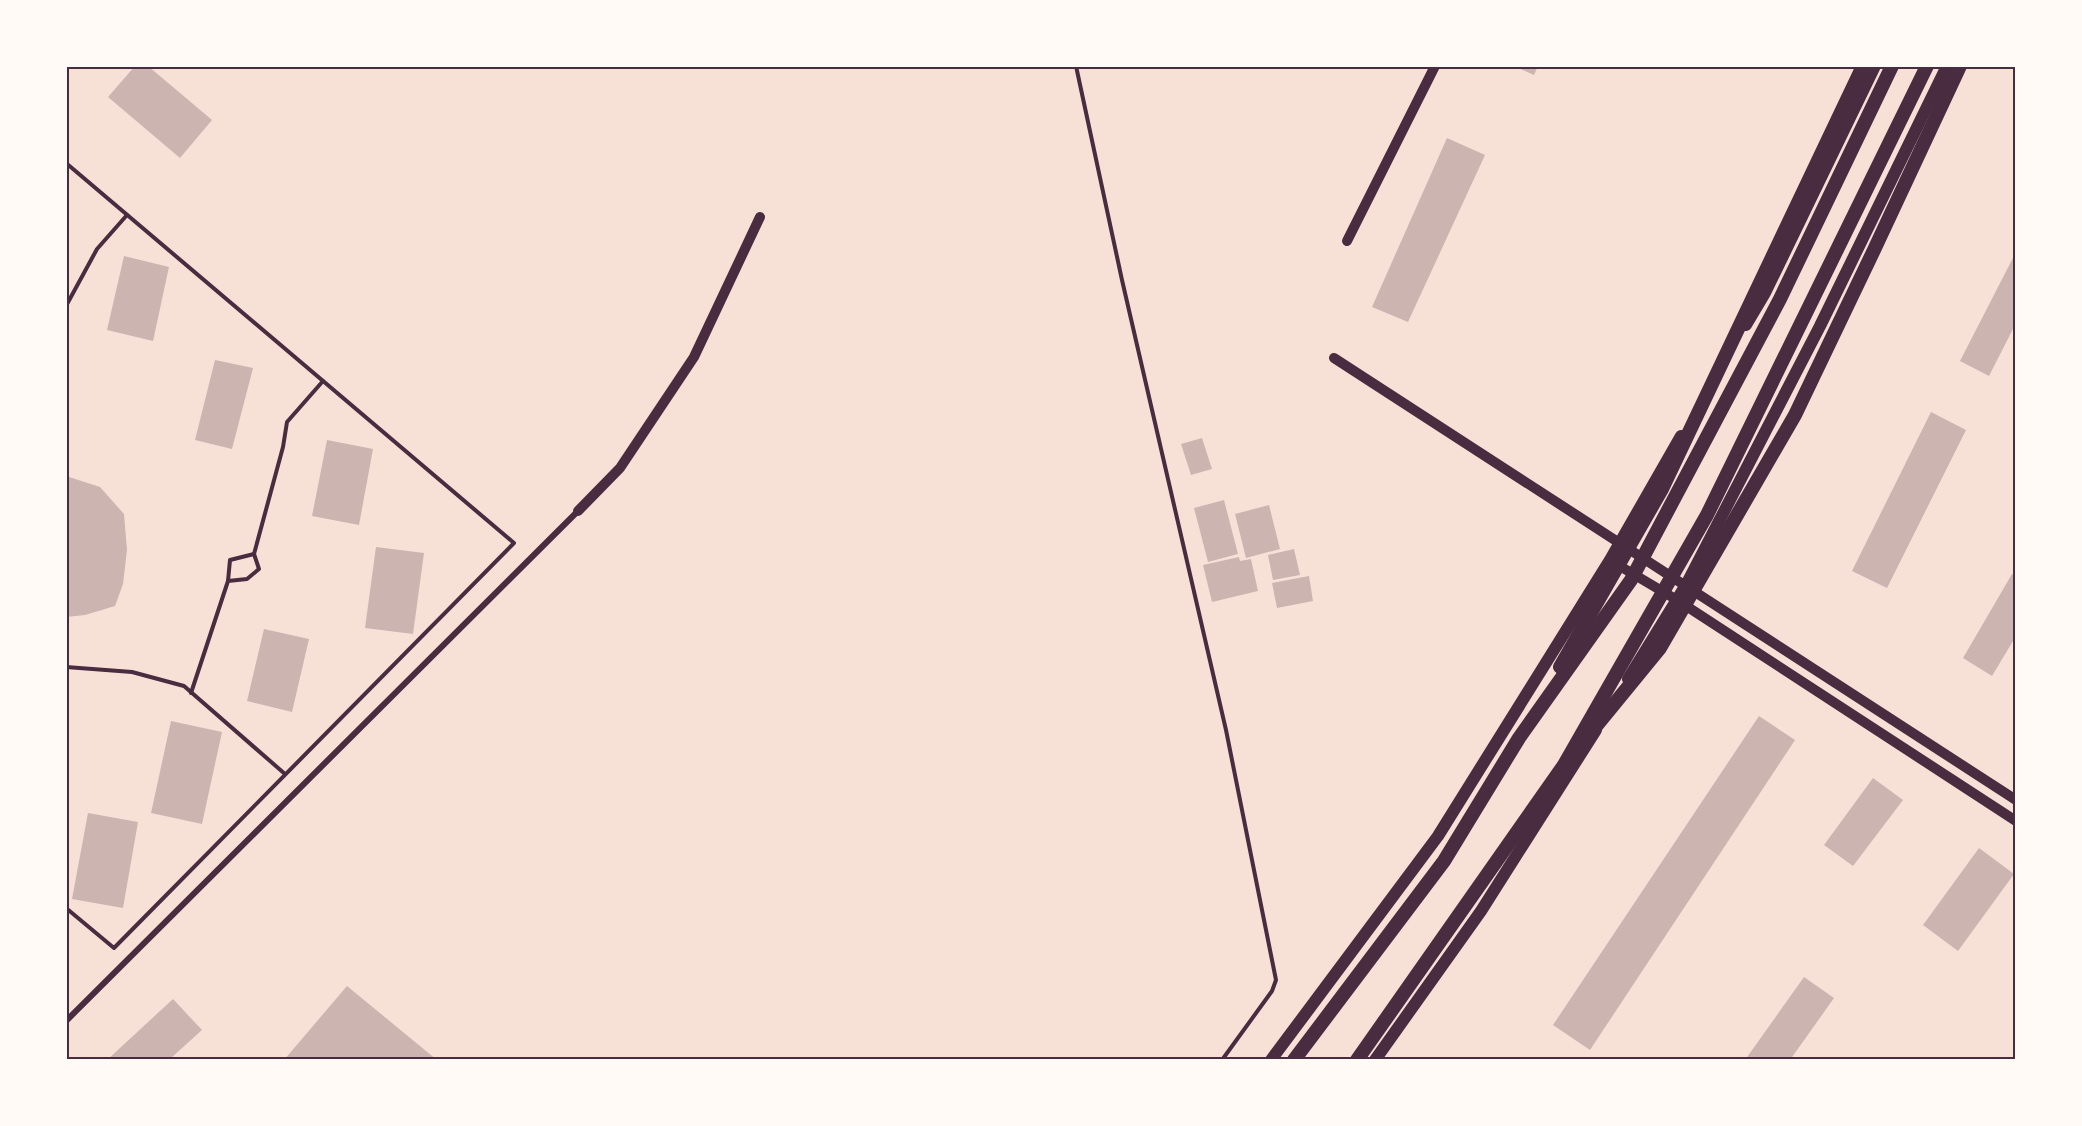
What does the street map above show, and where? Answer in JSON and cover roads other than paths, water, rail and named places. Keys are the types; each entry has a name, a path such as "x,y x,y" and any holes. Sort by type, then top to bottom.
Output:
{"highway":[{"path":"1294,1060 1444,861 1519,738 1662,489 1863,66"},
{"path":"1519,738 1631,580 1780,299 1892,66"},
{"path":"1564,765 1707,515 1927,66"},
{"path":"1357,1060 1564,765 1660,648 1795,416 1960,66"}],"main road":[{"path":"1271,1060 1438,836 1610,560 1765,293 1875,66"},
{"path":"1375,1060 1481,911 1686,585 1820,326 1947,66"}],"street":[{"path":"1347,241 1435,66"},
{"path":"66,1020 620,468 694,357 760,217"},
{"path":"1334,358 2016,800"},
{"path":"1610,560 1677,600 2016,821"}],"lane":[{"path":"1076,66 1122,280 1226,730 1276,980 1272,991 1222,1060"},
{"path":"66,163 514,543 114,948 66,908"},
{"path":"66,306 97,249 127,215"},
{"path":"228,581 246,579 259,569 254,554 283,447 287,422 323,381"},
{"path":"191,693 228,581 230,560 254,554"},
{"path":"66,667 132,672 184,686 285,774"}]}
